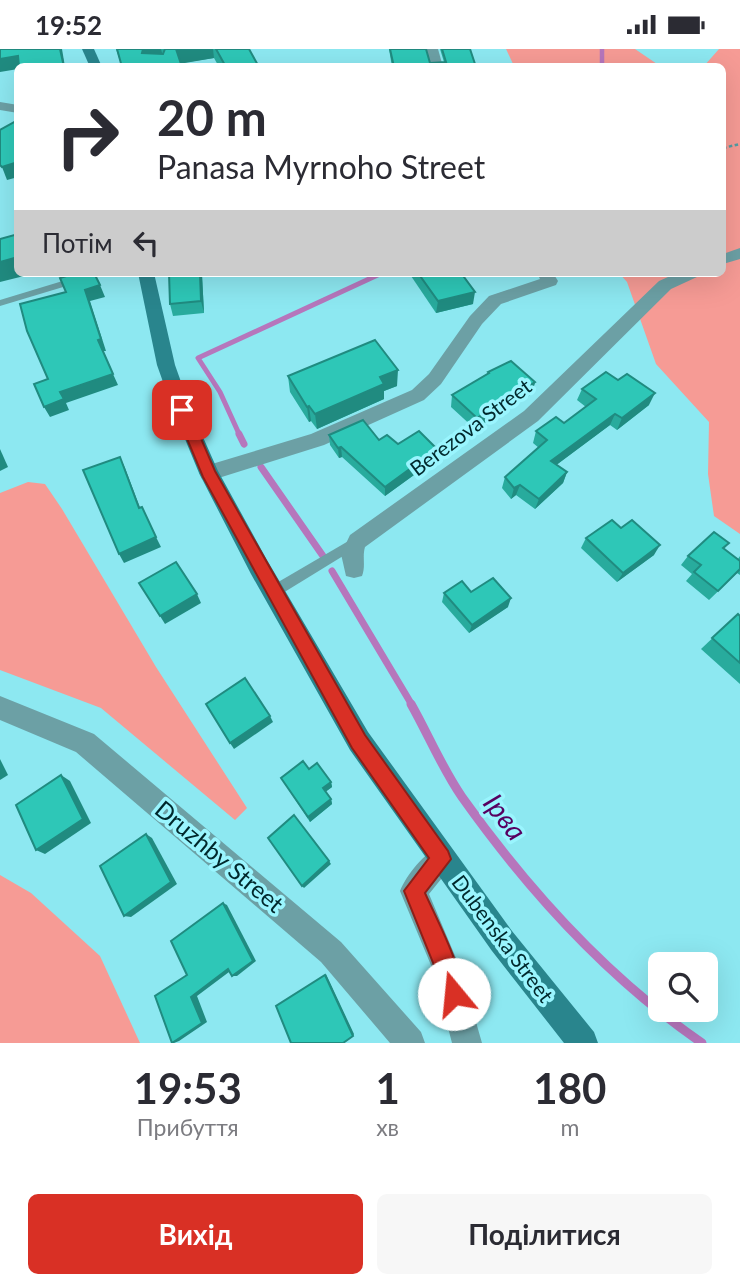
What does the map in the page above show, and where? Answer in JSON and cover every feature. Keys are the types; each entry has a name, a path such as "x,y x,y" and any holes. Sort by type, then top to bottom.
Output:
{"main road":[{"name":"Dubenska Street","path":"147,277 166,365 209,473 273,592 359,741 441,859 583,1043"}],"street":[{"path":"209,473 317,440 418,395 435,379 476,320 495,300 550,281 548,277"},
{"name":"Berezova Street","path":"357,541 531,416 665,285 682,277"},
{"path":"354,569 352,554 357,541"},
{"name":"Druzhby Street","path":"0,708 85,743 331,952 410,1043"},
{"path":"441,859 414,891 447,970 467,1043"}],"lane":[{"path":"0,303 87,277"},
{"path":"273,592 357,541"}],"shaded area":[{"path":"506,49 635,49 656,63 513,63"},
{"path":"719,49 740,49 740,534 714,516 708,474 709,422 656,364 627,282 623,277 726,277 726,63 707,63"},
{"path":"28,482 45,484 62,509 156,667 247,808 235,820 101,708 0,670 0,493"},
{"path":"0,875 31,893 100,956 140,1043 0,1043"}],"building":[{"path":"0,49 60,49 63,63 19,63 18,56 0,59"},
{"path":"117,49 143,49 142,53 163,54 165,49 176,49 181,63 121,63"},
{"path":"216,49 249,49 257,63 224,63"},
{"path":"390,49 426,49 430,63 393,63"},
{"path":"442,49 470,49 475,63 430,63 446,62"},
{"path":"14,122 14,163 2,167 0,165 0,130"},
{"path":"14,235 14,258 0,262 0,239"},
{"path":"96,277 100,285 85,290 101,339 98,340 113,374 60,392 64,399 44,407 34,384 48,379 27,331 20,304 66,292 60,278"},
{"path":"169,277 200,277 201,301 170,304"},
{"path":"421,277 464,277 475,292 438,301"},
{"path":"375,340 398,370 380,377 384,384 315,414 307,407 288,376"},
{"path":"511,361 535,382 477,418 452,395 488,372"},
{"path":"606,372 618,380 627,374 655,393 622,418 615,414 551,461 567,472 539,499 520,485 514,488 505,477 547,440 536,431 556,417 564,423 596,399 582,389"},
{"path":"363,420 379,440 387,435 398,444 419,431 437,449 385,487 341,447 338,448 329,435"},
{"path":"120,457 139,508 142,507 156,537 119,554 83,470"},
{"path":"612,520 621,528 632,520 660,545 623,573 586,538"},
{"path":"714,532 729,543 723,548 740,561 740,569 718,591 694,572 701,565 688,556"},
{"path":"176,562 197,594 160,616 139,583"},
{"path":"493,578 511,598 472,625 444,593 462,581 471,592"},
{"path":"738,614 740,616 740,663 712,638"},
{"path":"245,678 270,716 230,743 206,704"},
{"path":"303,761 309,769 317,763 331,782 323,788 331,799 308,817 281,778"},
{"path":"61,775 83,819 36,850 16,805"},
{"path":"294,815 329,861 302,886 268,838"},
{"path":"146,834 171,882 124,916 100,866"},
{"path":"223,903 253,961 232,976 228,969 191,997 202,1023 172,1043 155,996 187,975 171,941"},
{"path":"325,975 353,1036 343,1043 291,1043 276,1006"}],"waterway":[{"name":"Ірва","path":"602,49 602,63"},
{"name":"Ірва","path":"240,436 220,392 198,358 373,277"},
{"name":"Ірва","path":"240,436 244,444"},
{"name":"Ірва","path":"261,467 323,556"},
{"name":"Ірва","path":"332,571 412,705"},
{"name":"Ірва","path":"411,704 462,797 542,899 634,990 702,1043"}],"route":[{"path":"182,410 209,473 259,567 359,741 441,859 414,891 447,970 454,994"}]}
